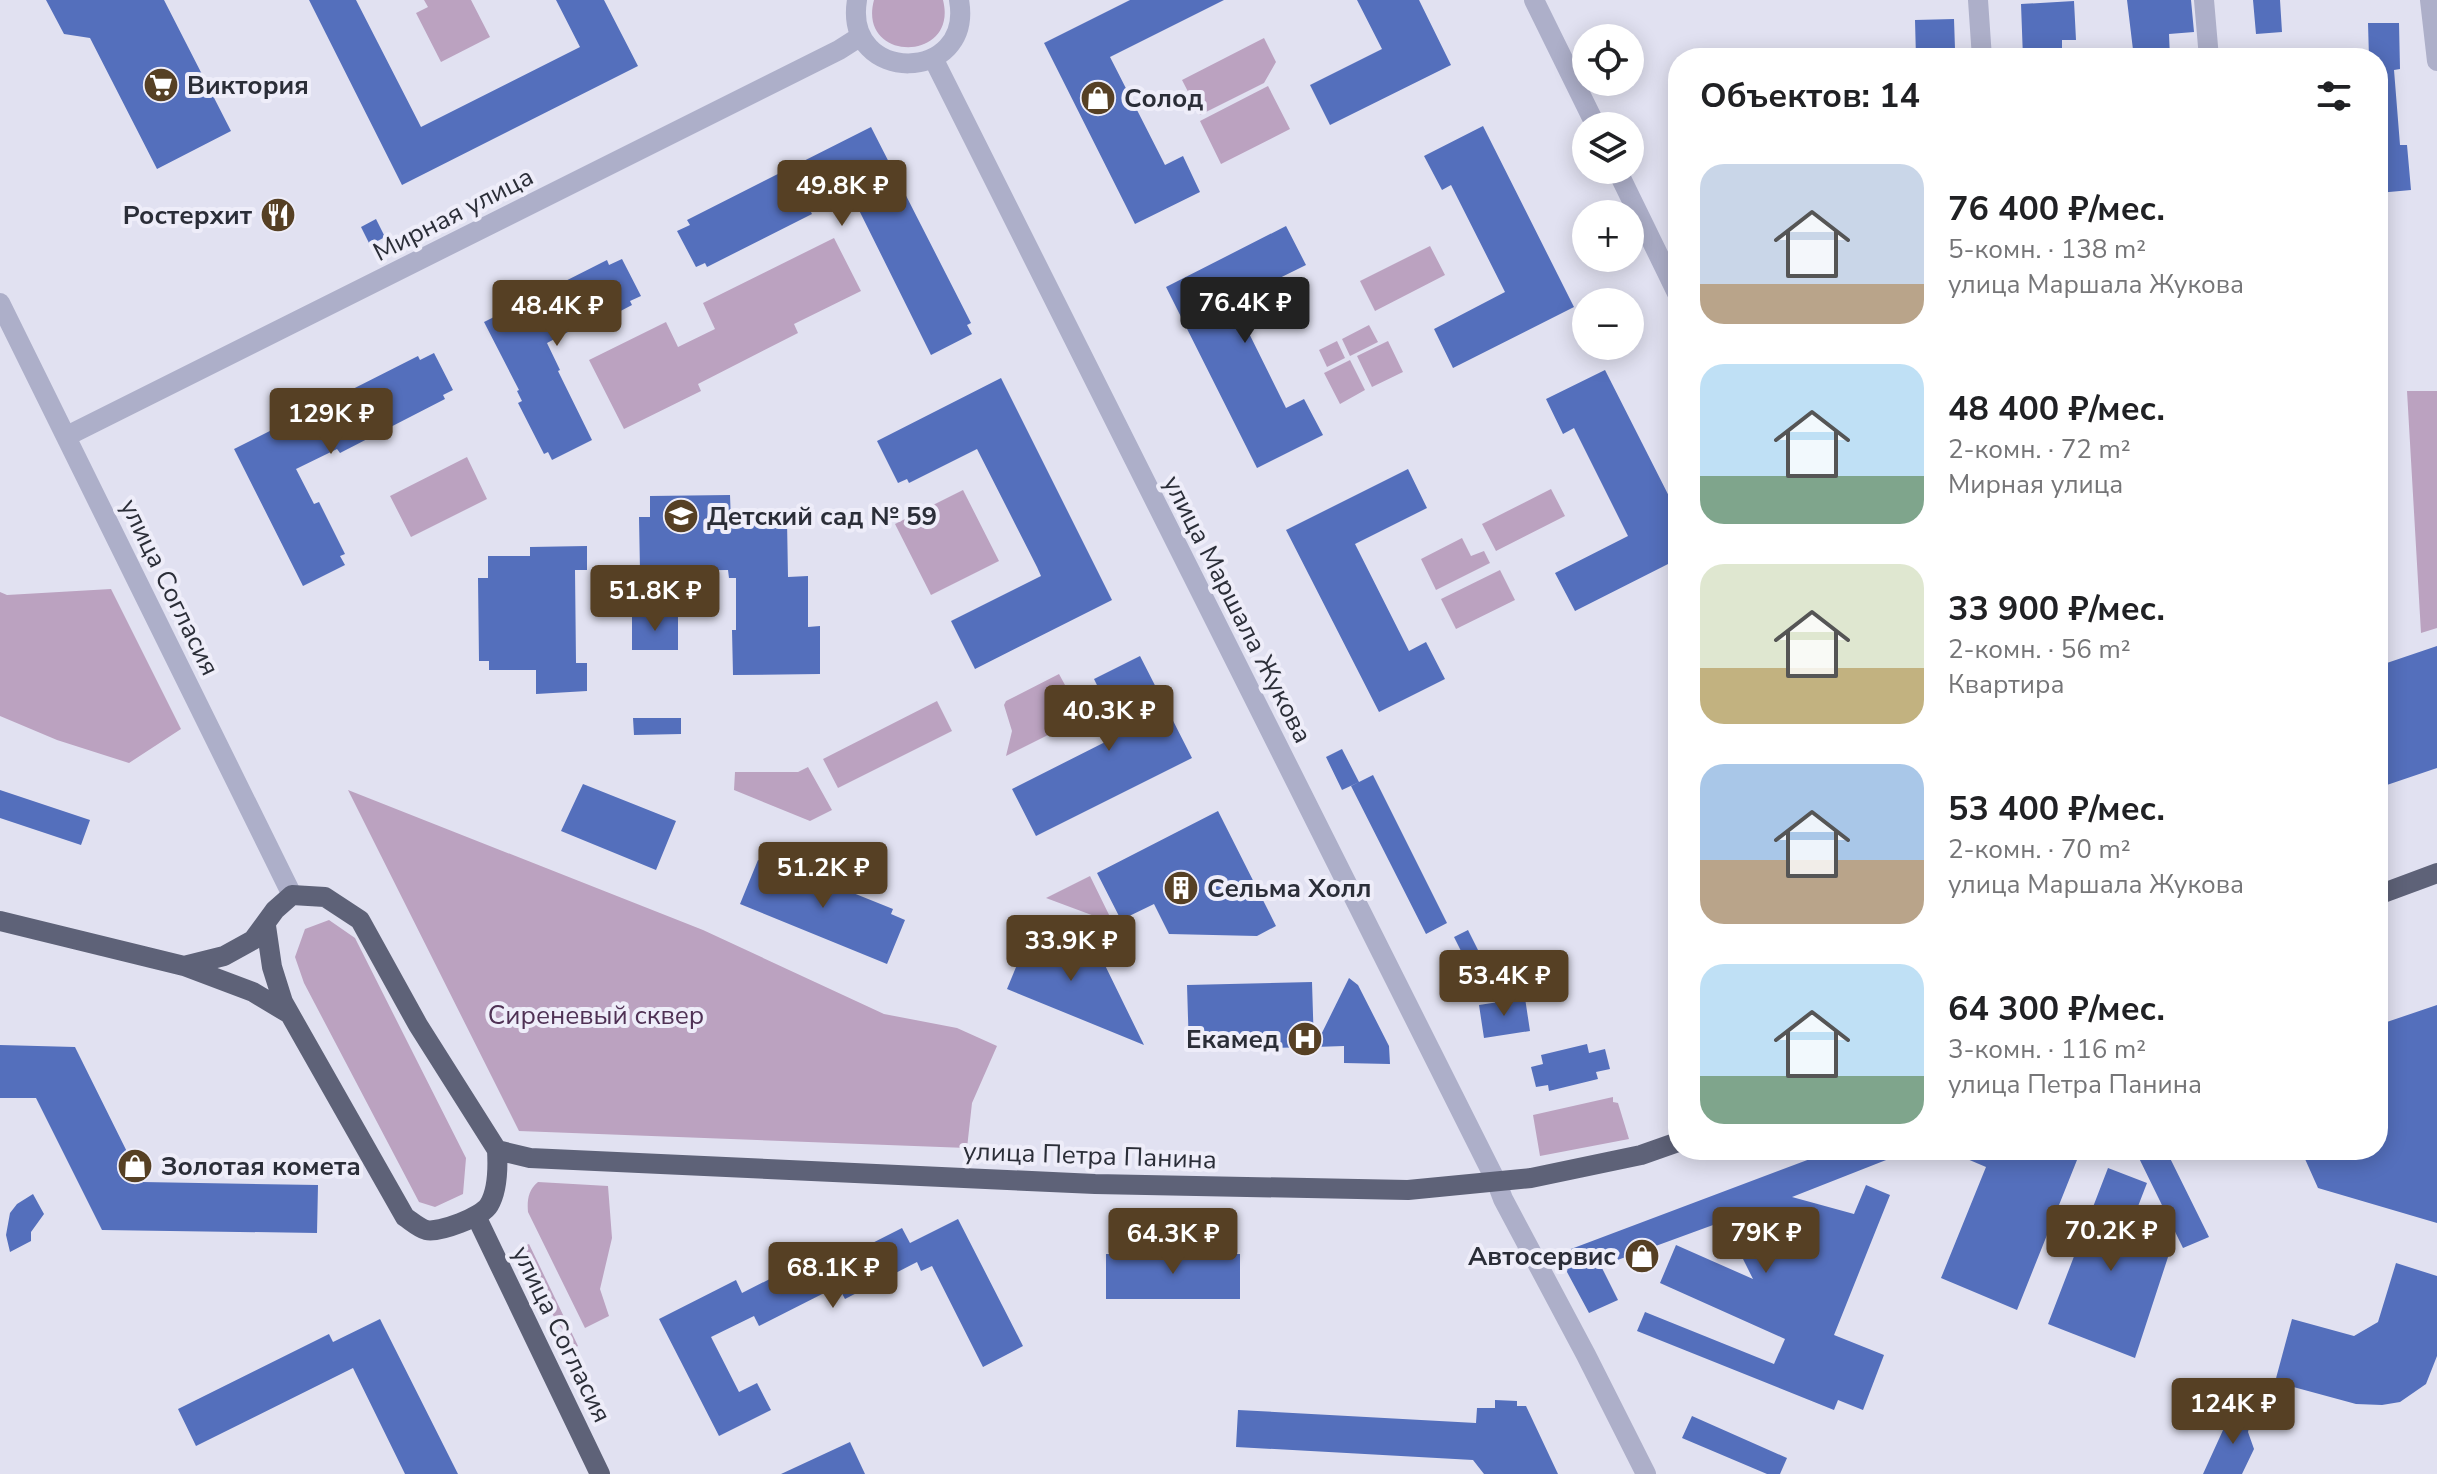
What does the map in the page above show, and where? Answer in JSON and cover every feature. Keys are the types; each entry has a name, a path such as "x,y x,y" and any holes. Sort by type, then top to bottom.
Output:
{"main road":[{"path":"2388,891 2437,873"},
{"path":"184,966 224,956 253,940 275,910 292,895 325,897 360,920 418,1025 497,1150 498,1173 488,1207 476,1216 438,1231 425,1230 405,1217 283,1002 272,967 266,926"},
{"path":"0,921 184,966 253,992 289,1014"},
{"name":"улица Петра Панина","path":"497,1150 530,1158 1095,1184 1408,1190 1531,1178 1641,1155 1668,1146"},
{"name":"улица Согласия","path":"476,1216 600,1474"}],"street":[{"path":"857,0 856,21 861,36 874,52 892,62 912,64 933,58 945,50 956,33 960,18 959,0"},
{"path":"1534,0 1589,112"},
{"path":"1978,0 1981,48"},
{"path":"2204,0 2208,48"},
{"path":"2430,0 2437,61"},
{"name":"Мирная улица","path":"67,436 811,64 861,36"},
{"name":"улица Маршала Жукова","path":"933,58 1503,1199 1646,1474"},
{"path":"1624,184 1668,275"},
{"name":"улица Согласия","path":"0,303 292,895"}],"green space":[{"path":"424,0 471,0 490,37 441,62 416,13 428,7"},
{"path":"874,0 943,0 944,21 937,35 924,44 908,47 893,44 880,35 873,21"},
{"path":"1264,38 1276,62 1264,83 1200,115 1182,80"},
{"path":"1268,86 1290,129 1221,164 1200,121"},
{"path":"834,238 861,291 794,324 798,333 698,384 701,391 624,429 589,360 666,322 678,347 715,329 703,303"},
{"path":"1430,246 1445,275 1375,311 1360,281"},
{"path":"1369,325 1378,342 1350,356 1342,339"},
{"path":"1337,341 1345,358 1327,367 1319,350"},
{"path":"1388,341 1403,372 1372,387 1357,356"},
{"path":"1350,360 1365,390 1340,404 1324,373"},
{"path":"2407,391 2437,391 2437,628 2421,633"},
{"path":"467,457 487,499 411,537 390,496"},
{"path":"1551,489 1565,516 1496,551 1482,524"},
{"path":"963,490 999,561 931,595 895,524"},
{"path":"1462,538 1471,556 1484,551 1490,563 1436,590 1421,559"},
{"path":"1500,570 1515,600 1456,629 1441,599"},
{"path":"111,589 181,729 129,763 57,740 0,716 0,592 7,595"},
{"path":"1059,674 1065,685 1061,688 1078,720 1006,756 1012,731 1004,705 1006,701"},
{"path":"937,701 952,731 838,788 823,759"},
{"path":"808,767 832,810 810,821 734,790 735,772 798,772"},
{"name":"Сиреневый сквер","path":"348,790 703,930 884,1014 957,1028 997,1046 972,1103 967,1148 519,1131"},
{"path":"1090,876 1113,923 1046,898"},
{"path":"329,920 355,938 466,1158 463,1194 435,1207 419,1202 304,983 295,957 305,929"},
{"path":"1613,1097 1613,1102 1618,1103 1629,1139 1540,1156 1533,1115"},
{"path":"538,1182 608,1186 612,1238 600,1289 609,1316 585,1328 528,1212 529,1196"},
{"path":"529,1244 576,1347 556,1321 520,1248"}],"building":[{"name":"Виктория","path":"46,0 164,0 231,131 157,169 90,38 64,34"},
{"path":"309,0 356,0 421,127 580,47 556,0 604,0 638,66 402,185"},
{"path":"1130,0 1224,0 1110,57 1165,165 1183,156 1200,192 1135,224 1044,43"},
{"path":"1357,0 1419,0 1451,65 1330,125 1310,85 1382,49"},
{"path":"2127,0 2191,0 2194,32 2169,34 2170,48 2133,48"},
{"path":"2253,0 2280,0 2282,32 2256,34"},
{"path":"2074,1 2076,40 2062,40 2062,48 2023,48 2021,4"},
{"path":"1954,19 1955,48 1916,48 1915,20"},
{"path":"2368,23 2399,23 2400,69 2394,70 2400,145 2407,145 2411,190 2388,192 2388,48 2369,48"},
{"path":"1483,126 1572,303 1572,308 1453,368 1434,329 1505,292 1451,185 1442,190 1424,156"},
{"path":"871,127 971,323 967,325 972,334 931,355 849,190 810,210 812,214 707,267 705,263 696,267 677,231 690,225 687,220"},
{"path":"376,219 385,237 370,245 361,227"},
{"path":"1286,226 1306,265 1233,301 1286,408 1304,399 1323,435 1257,468 1166,287"},
{"path":"622,259 641,296 630,301 632,305 590,327 587,322 547,343 592,440 552,460 548,452 544,454 518,403 522,401 519,390 484,322 607,260 609,265"},
{"path":"434,353 453,390 443,395 445,399 340,453 337,449 296,469 314,504 319,502 345,554 340,556 345,565 303,586 234,449 418,356 420,360"},
{"path":"1605,370 1668,494 1668,564 1575,611 1555,573 1628,536 1574,428 1563,434 1546,399"},
{"path":"1001,378 1112,600 975,669 951,621 1041,576 977,449 909,483 907,479 898,483 877,441"},
{"path":"1408,469 1427,508 1355,544 1409,651 1426,642 1445,679 1379,712 1286,530"},
{"path":"730,495 731,521 787,520 788,577 808,576 808,627 820,626 820,674 733,675 736,578 729,578 728,570 640,571 639,517 650,517 650,496"},
{"path":"587,546 587,570 575,570 576,663 587,663 587,691 536,694 536,670 489,670 489,661 479,661 478,578 488,578 488,556 530,556 530,547"},
{"path":"678,616 678,650 632,650 632,617"},
{"path":"2437,646 2437,768 2388,785 2388,663"},
{"path":"1140,656 1192,758 1036,836 1012,789 1121,734 1094,679"},
{"path":"633,718 681,718 681,734 634,735"},
{"path":"1342,749 1359,782 1342,790 1326,757"},
{"path":"1373,775 1447,923 1426,934 1351,786"},
{"path":"583,784 676,821 656,870 561,831"},
{"path":"0,790 90,820 81,845 0,818"},
{"name":"Сельма Холл","path":"1218,811 1276,926 1257,936 1169,934 1154,904 1121,920 1097,873"},
{"path":"758,860 769,864 771,860 893,909 891,914 905,920 887,964 740,904"},
{"path":"1033,926 1099,953 1144,1045 1007,989"},
{"path":"1468,930 1491,976 1477,983 1454,937"},
{"path":"1349,978 1358,985 1389,1046 1390,1064 1344,1063 1344,1046 1315,1047"},
{"path":"1312,982 1314,1047 1189,1050 1187,985"},
{"path":"1525,998 1530,1031 1484,1038 1479,1005"},
{"path":"2437,1005 2437,1223 2318,1188 2305,1160 2388,1160 2388,1022"},
{"path":"1587,1044 1589,1053 1605,1049 1610,1069 1596,1072 1598,1079 1549,1091 1548,1085 1536,1087 1531,1067 1543,1064 1541,1055"},
{"path":"0,1045 75,1047 142,1182 318,1185 317,1233 102,1230 36,1098 0,1098"},
{"path":"1807,1160 1886,1160 1792,1197 1854,1214 1866,1185 1890,1195 1834,1335 1884,1355 1863,1410 1838,1400 1834,1410 1637,1331 1645,1312 1774,1364 1785,1339 1660,1283 1676,1245 1753,1279 1724,1221 1601,1266 1618,1300 1589,1313 1567,1272 1571,1249"},
{"path":"1970,1160 2077,1160 2017,1310 1941,1278 1986,1167"},
{"path":"2140,1160 2171,1160 2209,1237 2183,1248"},
{"path":"2108,1168 2147,1183 2125,1240 2169,1254 2135,1358 2048,1324"},
{"path":"33,1194 44,1214 31,1232 31,1241 10,1252 6,1235 10,1213 17,1204"},
{"path":"958,1219 1023,1346 983,1367 932,1266 921,1271 917,1262 845,1299 838,1286 759,1326 754,1316 711,1337 739,1392 757,1383 771,1410 719,1436 659,1319 736,1280 742,1293 823,1252 829,1265 902,1228 910,1243"},
{"path":"1106,1254 1240,1254 1240,1299 1106,1299"},
{"path":"2396,1263 2437,1276 2437,1356 2426,1384 2400,1402 2382,1405 2356,1404 2275,1382 2292,1319 2354,1336 2378,1322"},
{"path":"380,1319 458,1474 405,1474 353,1368 196,1446 178,1409 329,1334 333,1342"},
{"path":"1495,1400 1517,1401 1517,1406 1526,1406 1558,1474 1484,1474 1473,1460 1236,1447 1238,1410 1476,1423 1477,1408 1495,1408"},
{"path":"2234,1406 2252,1414 2248,1432 2254,1449 2242,1474 2203,1474"},
{"path":"1692,1416 1787,1458 1780,1474 1767,1474 1682,1438"},
{"path":"850,1442 865,1474 781,1474"}],"place":[{"name":"Виктория","path":"161,85"},
{"name":"Солод","path":"1098,98"},
{"name":"Ростерхит","path":"278,215"},
{"name":"Детский сад № 59","path":"681,516"},
{"name":"Сельма Холл","path":"1181,888"},
{"name":"Екамед","path":"1305,1039"},
{"name":"Золотая комета","path":"135,1166"},
{"name":"Автосервис","path":"1642,1256"}]}
